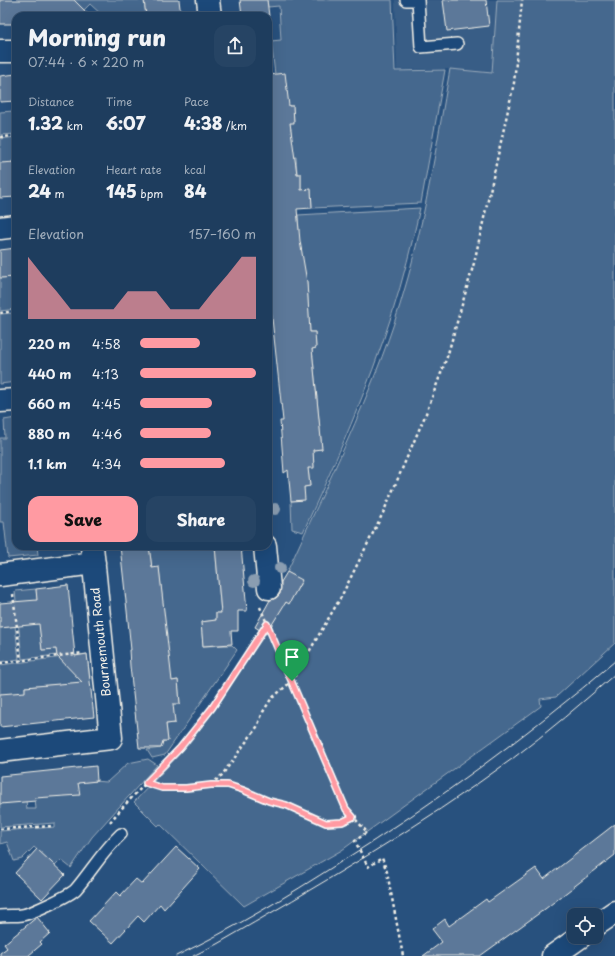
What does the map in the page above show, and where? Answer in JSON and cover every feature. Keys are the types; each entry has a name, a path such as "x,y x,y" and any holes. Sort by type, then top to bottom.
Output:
{"street":[{"path":"208,0 210,12"},
{"path":"0,51 12,51"},
{"path":"0,228 12,226"},
{"path":"0,401 12,400"},
{"path":"264,550 269,588"},
{"path":"6,581 93,555"},
{"name":"Bournemouth Road","path":"0,751 111,738 93,555"},
{"path":"603,920 615,912"},
{"path":"553,956 570,944"}],"lane":[{"path":"406,0 418,0 421,47 457,44"},
{"path":"0,916 23,915 55,901 62,900 76,890 109,846 121,834"}],"path":[{"path":"211,785 222,775 244,745 257,726 271,699 292,681 341,597 383,513 425,416 447,357 474,263 514,83 522,0"},
{"path":"0,137 12,136"},
{"path":"0,313 12,312"},
{"path":"6,581 21,661"},
{"path":"269,588 260,605 346,809 367,832 355,841 368,867 382,858 387,872 403,956"},
{"path":"106,827 130,797 180,748 212,708 267,624"},
{"path":"0,663 90,652"},
{"path":"146,783 162,788 228,785 243,790 254,796 286,805 326,823 342,822 353,817"},
{"path":"0,829 54,826"}],"shaded area":[{"path":"74,0 144,0 146,12 99,12 90,4 84,10"},
{"path":"267,0 392,0 395,71 445,70 421,203 312,208 311,190 301,190 301,174 297,174 296,157 283,158 292,140 290,123 294,122 293,106 289,106 275,74 272,41 281,40 279,6 268,7"},
{"path":"395,0 497,0 492,73 450,69 397,70"},
{"path":"497,0 615,0 615,643 556,697 540,699 541,706 342,850 244,906 160,824 158,826 134,802 185,748 207,720 267,631 268,633 273,629 264,610 285,604 286,602 289,603 302,581 287,572 362,407 376,373 400,305 423,217 450,69 492,73"},
{"path":"12,111 12,134 0,135 0,112"},
{"path":"12,138 12,172 0,163 0,139"},
{"path":"420,208 396,301 373,370 339,452 303,532 292,529 291,501 303,500 304,487 310,486 308,468 314,467 313,450 322,449 312,349 316,348 315,332 310,332 307,282 290,232 299,231 298,215"},
{"path":"12,277 12,310 0,311 0,278"},
{"path":"12,313 12,382 0,384 0,314"},
{"path":"12,419 12,550 37,550 38,555 8,558 4,522 0,522 0,438 5,438 4,420"},
{"path":"150,550 215,550 221,613 216,613 216,620 201,622 203,646 232,645 237,650 165,755 152,758 147,750 161,748 163,741 168,741 166,724 175,723 158,705 180,703 178,680 157,683 156,615 164,614 159,568 152,568"},
{"path":"36,589 42,650 56,649 57,655 22,659 15,591"},
{"path":"15,626 19,659 0,662 0,628"},
{"path":"87,654 90,677 83,678 80,683 25,687 26,698 0,694 0,665"},
{"path":"148,759 157,765 92,837 71,868 61,860 55,866 34,847 22,859 14,861 7,842 0,844 0,831 55,827 55,823 0,827 0,804 26,800 27,809 36,809 35,798 78,780 107,782 128,763"}],"building":[{"path":"0,0 74,0 86,12 12,12 12,24 0,24"},
{"path":"144,0 179,0 180,12 146,12"},
{"path":"240,0 267,0 268,12 242,12"},
{"path":"443,0 486,0 489,26 447,31"},
{"path":"285,73 289,106 293,106 294,123 290,123 297,174 301,174 301,190 311,189 312,208 297,209 300,241 307,282 310,332 315,332 316,348 312,349 322,449 313,450 314,468 308,468 310,486 304,487 305,500 291,501 288,470 284,473 280,421 283,421 272,318 272,75"},
{"path":"12,74 12,101 0,102 0,76"},
{"path":"12,162 12,197 0,198 0,163"},
{"path":"12,248 12,277 0,278 0,250"},
{"path":"120,550 150,550 152,568 159,567 172,681 178,680 180,704 173,704 175,723 166,724 168,741 163,741 161,748 139,748 130,666 129,650 131,650"},
{"path":"215,550 241,550 247,611 238,611 238,631 231,631 232,644 203,646 201,622 216,620 216,613 221,613"},
{"path":"287,572 302,580 289,604 286,602 266,634 255,627 270,600 276,598 280,594 281,582"},
{"path":"68,585 75,656 87,654 94,717 0,727 0,694 25,692 25,687 82,682 57,656 56,649 42,650 39,624 0,628 0,603 37,600 36,589"},
{"path":"96,766 97,781 78,783 80,795 35,798 36,801 0,804 0,776"},
{"path":"615,824 615,855 545,909 480,956 423,956 442,942 432,929 445,919 449,926 486,899 488,902 536,868 544,879"},
{"path":"176,847 200,869 164,909 160,904 144,922 138,916 113,943 89,921 116,892 120,896 136,879 142,884"},
{"path":"37,849 65,875 42,899 15,873"},
{"path":"37,917 50,933 40,942 42,944 28,956 0,956 0,953 7,948 4,944"}],"tram line":[{"path":"176,956 239,924 339,863 411,816 481,767 549,715 615,661"},
{"path":"193,956 217,944 367,856 440,809 525,749 615,674"}],"route":[{"path":"267,624 292,681 346,809 353,817 342,822 326,823 286,805 254,796 243,790 228,785 162,788 146,783 180,748 212,708 267,624"}]}
